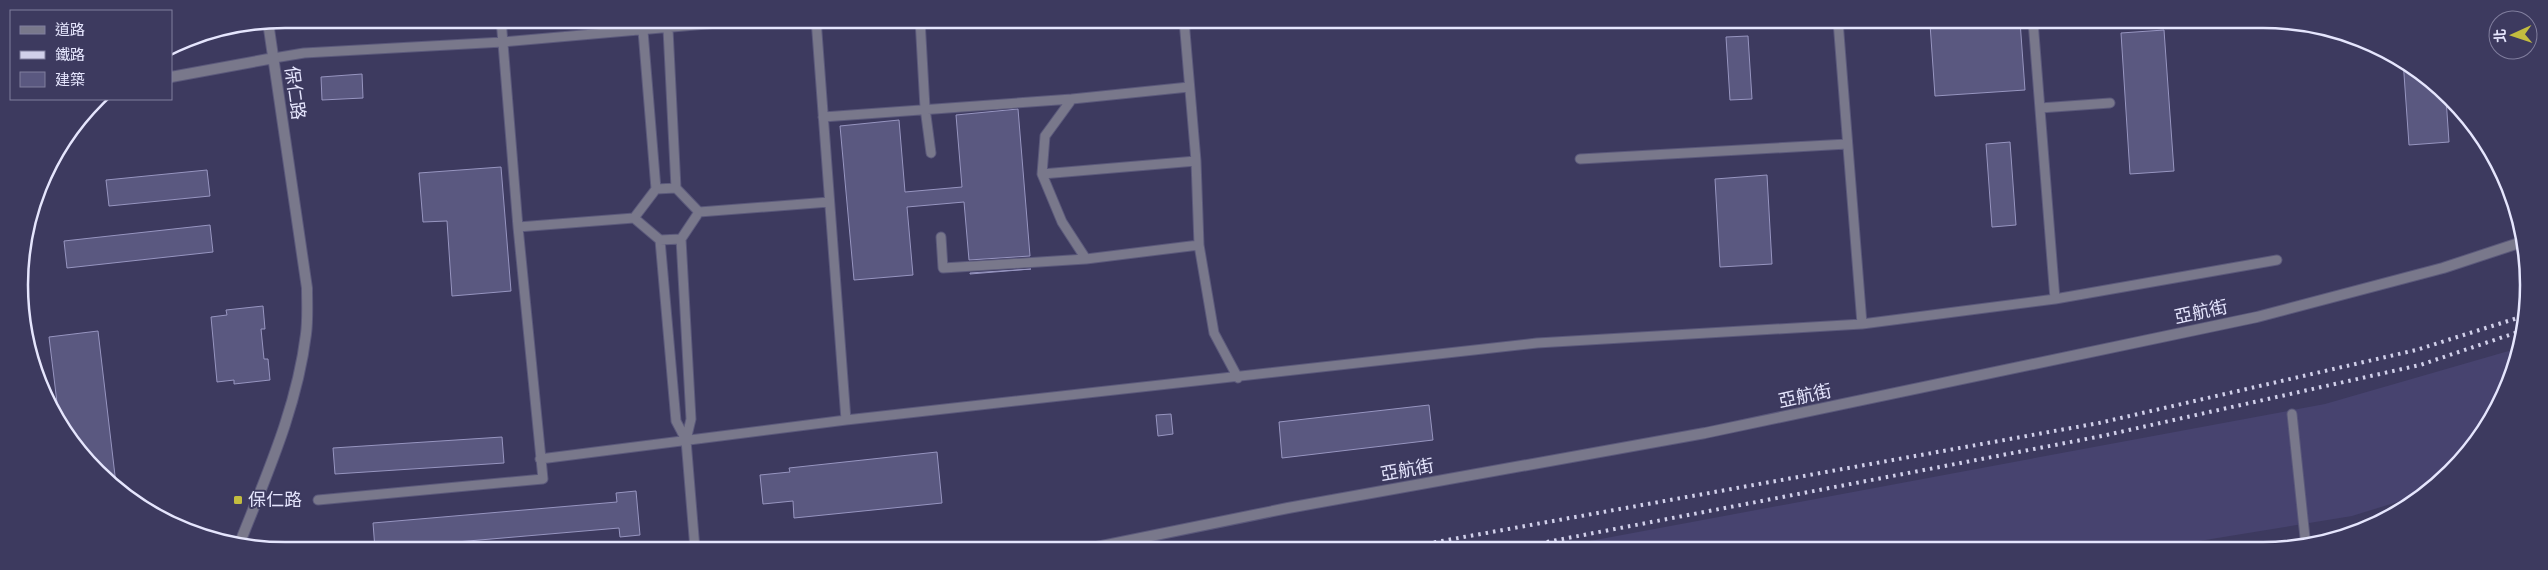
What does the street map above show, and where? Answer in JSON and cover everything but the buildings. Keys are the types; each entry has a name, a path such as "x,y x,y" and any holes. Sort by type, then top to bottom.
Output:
{"street":[{"name":"保仁路","path":"241,539 290,414 300,374 306,332 307,288 269,28"},
{"path":"172,77 274,58"},
{"name":"亞航街","path":"1121,542 1288,508 1706,433 2248,319 2443,268 2517,244"}],"lane":[{"path":"318,500 543,479 518,227 502,28"},
{"path":"274,58 304,53 503,42 678,28"},
{"path":"817,28 846,420"},
{"path":"920,28 925,108 931,153"},
{"path":"1185,28 1196,161 1199,246 1214,333 1238,378"},
{"path":"1839,28 1862,324"},
{"path":"2034,28 2055,299"},
{"path":"668,29 676,188 699,212"},
{"path":"634,218 656,189 644,31"},
{"path":"823,117 925,108 1072,99 1189,87"},
{"path":"1072,99 1045,136 1042,174 1062,222 1086,259"},
{"path":"2040,108 2110,103"},
{"path":"1580,159 1847,144"},
{"path":"1042,174 1196,161"},
{"path":"656,189 676,188"},
{"path":"699,212 829,202"},
{"path":"694,542 686,440 691,419 681,239 699,212"},
{"path":"518,227 634,218 660,240 681,239"},
{"path":"941,237 943,268 1086,259 1199,246"},
{"path":"660,240 676,421 686,440"},
{"path":"540,459 846,420 1537,344 1862,324 2055,299 2277,260"},
{"path":"2292,414 2305,539"}],"shaded area":[{"path":"2512,350 2494,399 2477,428 2457,455 2433,479 2405,500 2352,516 2193,542 1585,542 2325,404"}],"railway":[{"path":"1436,542 2099,423 2416,350 2518,318"},
{"path":"1547,542 2102,436 2420,365 2516,333"}],"place":[{"name":"保仁路","path":"238,500"}]}
